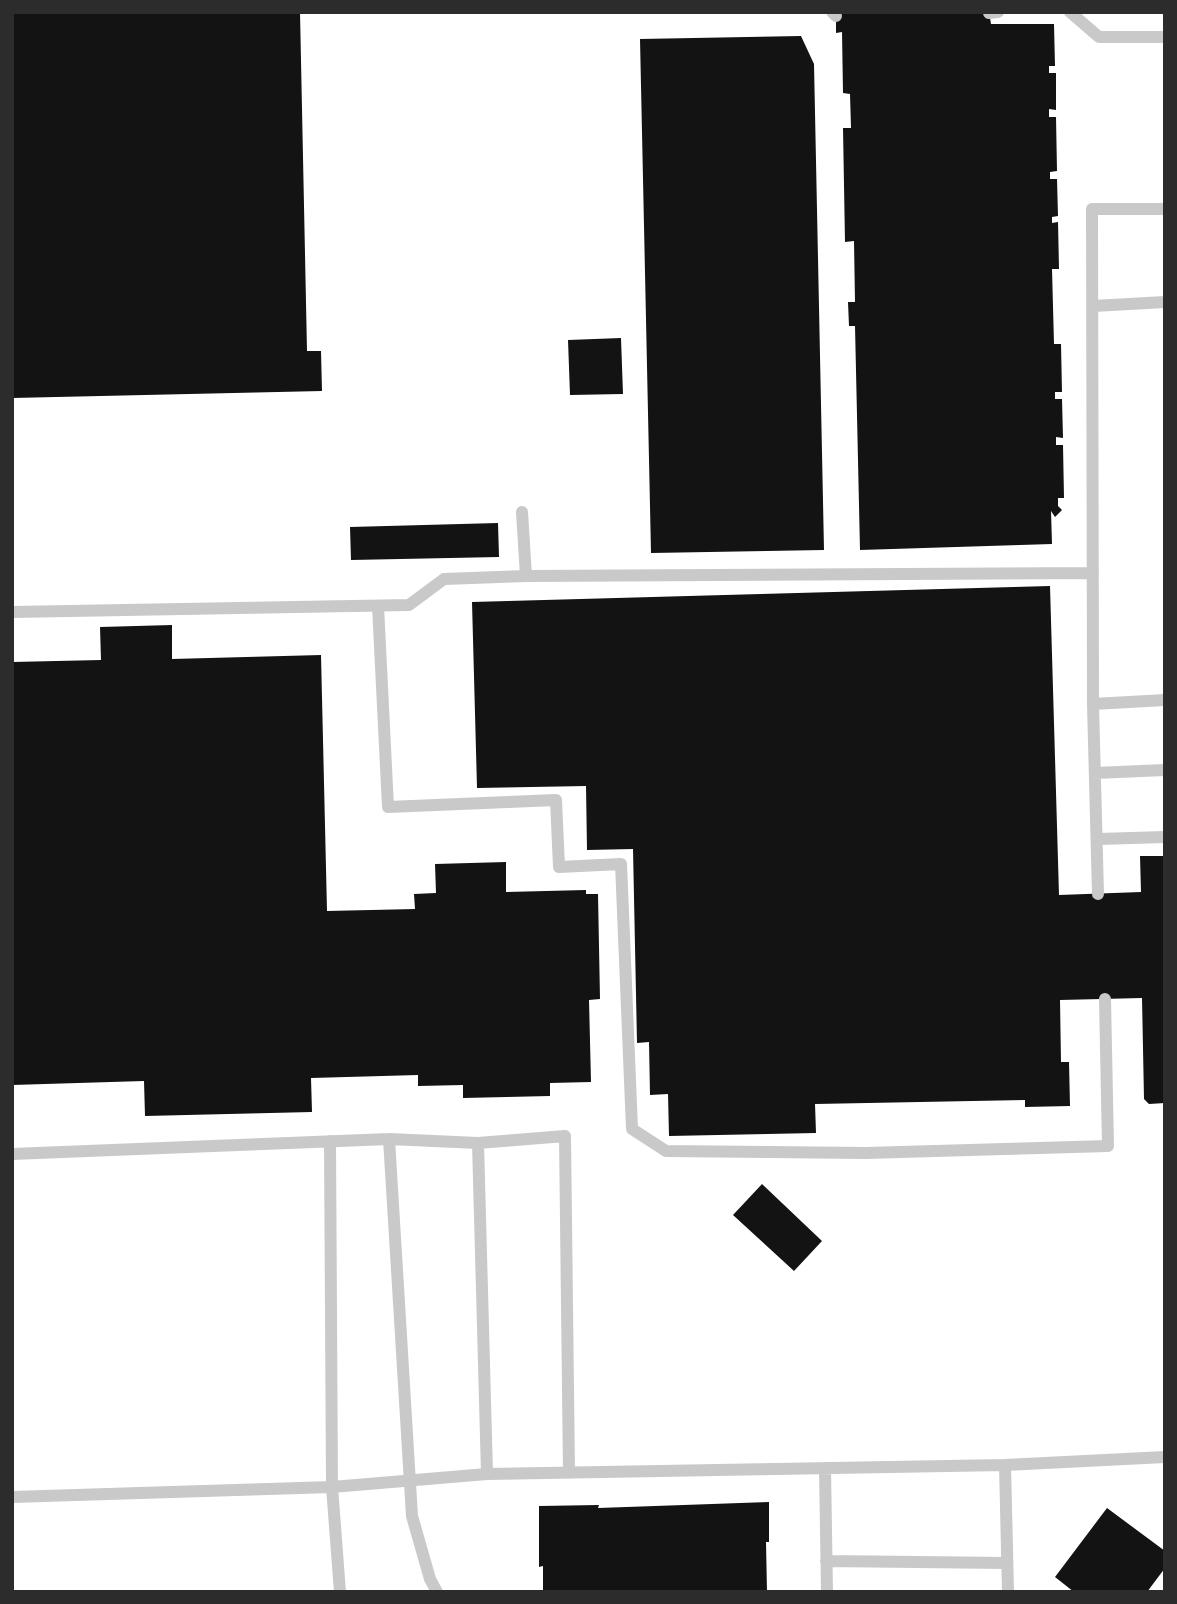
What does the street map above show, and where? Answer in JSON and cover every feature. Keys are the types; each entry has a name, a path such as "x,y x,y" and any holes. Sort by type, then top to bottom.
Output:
{"lane":[{"path":"989,13 998,12"},
{"path":"1070,12 1099,37 1165,37"},
{"path":"1098,894 1093,704 1092,209 1165,209"},
{"path":"1093,306 1165,302"},
{"path":"522,512 526,576"},
{"path":"12,612 409,605 444,579 526,576 1093,573"},
{"path":"378,606 388,807 556,800 559,867 621,864 632,1129 666,1151 866,1153 1108,1146 1105,999"},
{"path":"1093,704 1165,700"},
{"path":"1095,773 1165,770"},
{"path":"1098,839 1165,836"},
{"path":"12,1154 389,1139 478,1143 565,1136 569,1473"},
{"path":"389,1139 412,1516 430,1579 437,1592"},
{"path":"330,1141 332,1487 340,1592"},
{"path":"478,1143 487,1474"},
{"path":"12,1497 332,1487 487,1474 1005,1465 1165,1457"},
{"path":"1005,1465 1008,1592"},
{"path":"825,1468 827,1592"},
{"path":"826,1561 1007,1563"}],"building":[{"path":"12,12 300,12 307,351 321,351 322,391 12,398"},
{"path":"836,12 989,12 991,24 1054,24 1055,66 1049,66 1049,73 1056,73 1056,110 1049,109 1049,117 1056,117 1057,171 1050,172 1050,179 1057,179 1058,216 1052,217 1052,223 1058,222 1059,269 1052,269 1054,344 1061,344 1062,392 1055,392 1055,399 1062,399 1063,438 1056,437 1056,445 1063,445 1064,498 1058,498 1058,506 1062,510 1055,517 1051,511 1052,544 860,550 855,326 849,326 848,302 855,302 854,241 845,242 843,128 851,128 850,94 843,93 842,32 836,33"},
{"path":"801,36 814,64 824,550 651,553 640,39"},
{"path":"621,338 623,394 570,395 568,340"},
{"path":"498,523 499,557 351,560 350,527"},
{"path":"1050,586 1059,895 1141,892 1140,856 1165,856 1165,1103 1149,1104 1144,1099 1142,998 1060,1000 1061,1062 1069,1062 1070,1106 1025,1107 1025,1100 815,1104 816,1133 669,1136 668,1094 650,1095 649,1042 637,1043 633,849 587,850 586,786 477,788 472,602"},
{"path":"172,625 172,659 321,655 327,911 415,909 414,894 436,893 435,864 506,862 506,892 586,890 586,894 598,894 600,999 589,1000 591,1082 550,1083 550,1096 463,1098 463,1085 418,1086 418,1075 311,1078 312,1112 145,1116 144,1081 12,1085 12,662 101,660 100,627"},
{"path":"762,1184 822,1241 794,1271 733,1215"},
{"path":"769,1502 769,1542 766,1542 767,1592 543,1592 543,1566 539,1567 539,1506 599,1505 598,1508"},
{"path":"1107,1508 1165,1551 1165,1568 1147,1592 1074,1592 1055,1577"}]}
